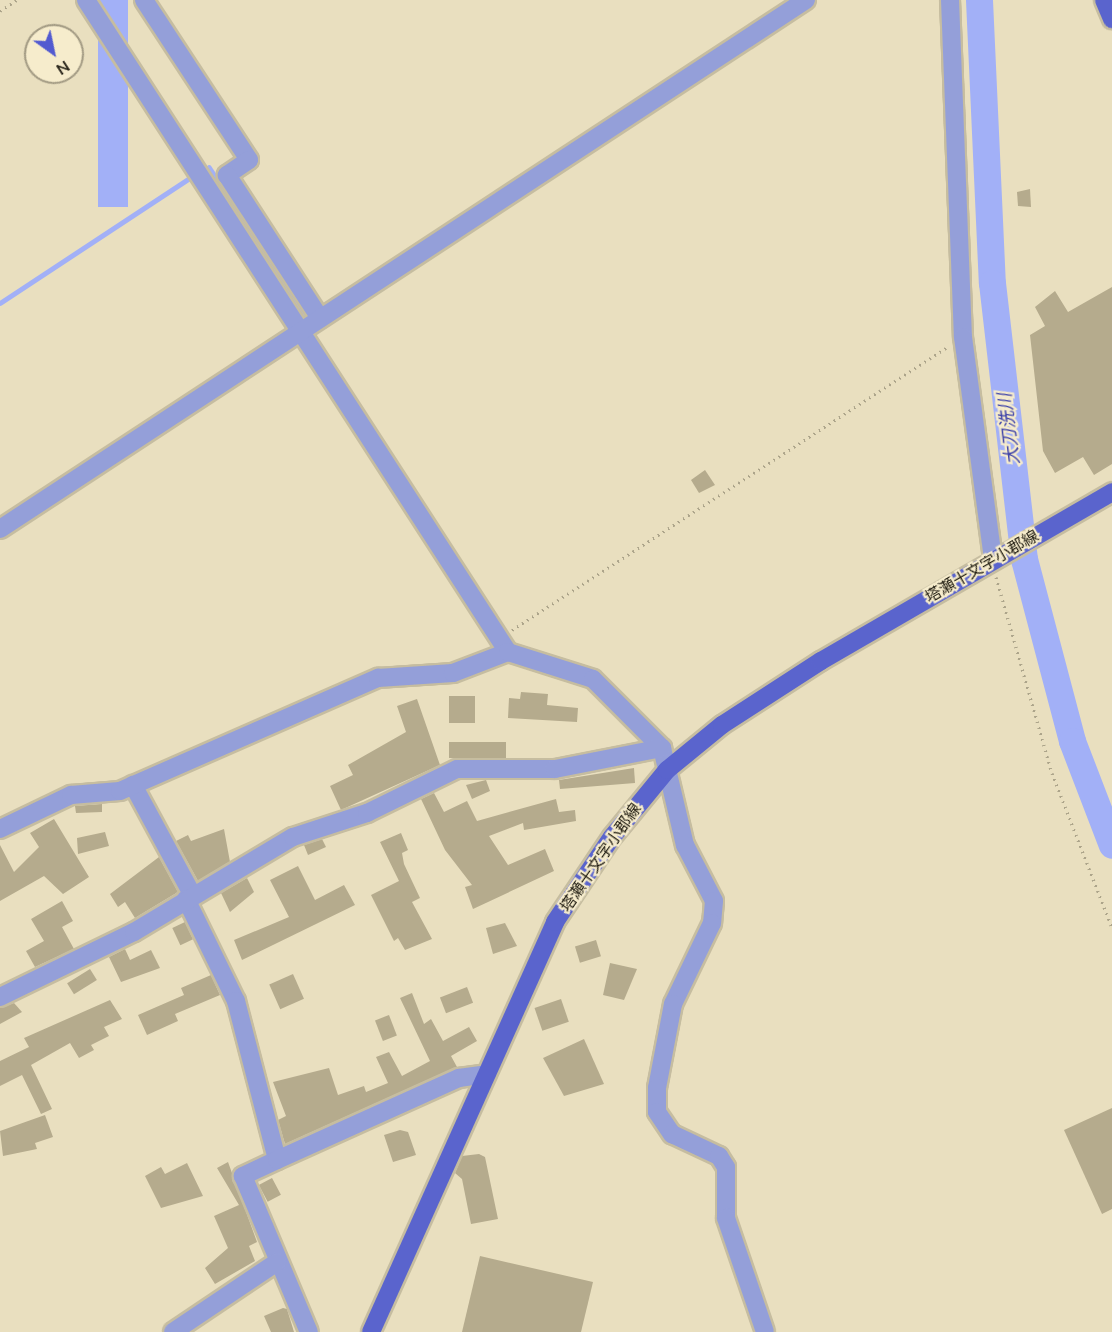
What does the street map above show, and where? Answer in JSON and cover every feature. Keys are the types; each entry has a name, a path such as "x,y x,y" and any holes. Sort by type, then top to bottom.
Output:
{"main road":[{"path":"1104,0 1112,19"},
{"name":"塔瀬十文字小郡線","path":"371,1332 555,922 612,837 667,770 722,724 997,557 1112,492"}],"street":[{"path":"86,0 504,644 593,679 662,748 685,845 716,912 677,989 657,1088 657,1112 672,1134 719,1156 726,1167 726,1218 765,1332"},
{"path":"144,0 249,160 227,175 320,318"},
{"path":"0,529 806,0"},
{"path":"950,0 963,337 997,557"},
{"path":"0,829 71,795 133,786 236,738 295,719 360,684 453,673 504,644"},
{"path":"0,997 134,932 189,897 293,837 367,813 457,769 555,768 662,748"},
{"path":"133,786 189,897 236,1001 277,1160"},
{"path":"309,1332 243,1176 459,1078 487,1074"},
{"path":"173,1332 278,1262"}],"path":[{"path":"0,11 17,0"},
{"path":"504,644 963,337"},
{"path":"997,557 1001,606 1052,773 1112,928"}],"water":[{"path":"98,0 128,0 128,207 98,207"}],"building":[{"path":"1030,189 1031,207 1018,206 1017,192"},
{"path":"1112,287 1112,464 1094,475 1083,457 1055,473 1043,451 1030,335 1045,326 1035,307 1055,291 1068,312"},
{"path":"705,470 715,485 699,493 691,480"},
{"path":"521,692 548,694 547,705 578,708 577,722 508,718 509,698 520,699"},
{"path":"449,696 475,696 475,723 449,723"},
{"path":"417,699 440,765 341,810 330,786 353,775 348,765 406,732 397,706"},
{"path":"449,742 506,742 506,758 449,758"},
{"path":"634,768 635,783 560,789 559,780"},
{"path":"486,780 490,791 472,799 466,785"},
{"path":"434,793 444,812 467,801 477,821 556,799 559,812 575,810 576,821 524,830 523,823 489,836 508,865 545,849 554,871 473,909 465,887 472,885 445,850 421,799"},
{"path":"102,804 102,812 76,813 75,806"},
{"path":"54,819 89,877 63,894 44,876 0,901 0,845 14,872 39,847 30,833"},
{"path":"224,829 230,862 198,881 176,841 188,835 191,841"},
{"path":"105,832 109,846 78,854 77,838"},
{"path":"401,833 408,850 402,853 404,864 420,898 412,902 432,939 405,950 398,938 394,941 371,895 399,881 380,842"},
{"path":"322,839 326,847 308,855 304,845"},
{"path":"159,857 178,892 135,918 125,902 118,907 110,894"},
{"path":"298,866 315,900 344,885 355,905 242,960 234,940 289,917 270,880"},
{"path":"247,878 254,892 230,912 221,893"},
{"path":"62,901 73,921 62,927 74,949 35,967 26,951 44,941 31,919"},
{"path":"185,922 193,939 180,945 172,928"},
{"path":"505,923 517,946 493,954 486,928"},
{"path":"596,940 601,956 580,963 575,946"},
{"path":"125,949 130,960 151,950 160,968 121,982 109,957"},
{"path":"610,963 637,969 624,1000 603,995"},
{"path":"90,969 97,980 74,994 67,983"},
{"path":"293,974 304,999 280,1009 269,985"},
{"path":"211,975 220,995 175,1014 178,1021 147,1035 138,1015 184,995 181,988"},
{"path":"467,987 473,1003 446,1013 440,997"},
{"path":"412,993 424,1024 431,1019 443,1041 469,1027 477,1041 451,1056 457,1067 285,1144 278,1120 286,1116 273,1082 329,1068 338,1095 364,1086 366,1092 388,1083 376,1057 389,1052 402,1076 430,1061 400,998"},
{"path":"561,999 569,1022 542,1031 535,1008"},
{"path":"110,1000 122,1019 104,1027 109,1036 91,1045 94,1050 79,1058 70,1043 31,1065 52,1109 41,1114 22,1075 0,1086 0,1061 29,1047 24,1038"},
{"path":"14,1003 22,1012 0,1024 0,1008"},
{"path":"389,1015 397,1036 383,1041 375,1020"},
{"path":"584,1039 604,1084 564,1096 543,1058"},
{"path":"1112,1108 1112,1209 1102,1214 1064,1130"},
{"path":"45,1115 53,1137 35,1143 37,1149 3,1156 0,1131"},
{"path":"400,1130 408,1132 416,1155 393,1162 384,1135"},
{"path":"479,1154 485,1157 498,1219 471,1224 462,1179 455,1173 462,1156"},
{"path":"228,1162 257,1242 249,1246 255,1261 215,1284 205,1268 228,1248 214,1216 239,1205 217,1168"},
{"path":"187,1163 203,1196 161,1208 145,1176 161,1167 165,1174"},
{"path":"272,1178 281,1195 268,1202 259,1185"},
{"path":"480,1256 593,1282 581,1332 462,1332"},
{"path":"283,1308 287,1309 294,1332 271,1332 264,1316"}],"waterway":[{"name":"大刀洗川","path":"979,0 992,283 1024,559 1072,741 1112,845"},
{"path":"209,167 304,313"},
{"path":"0,303 196,174"}]}
